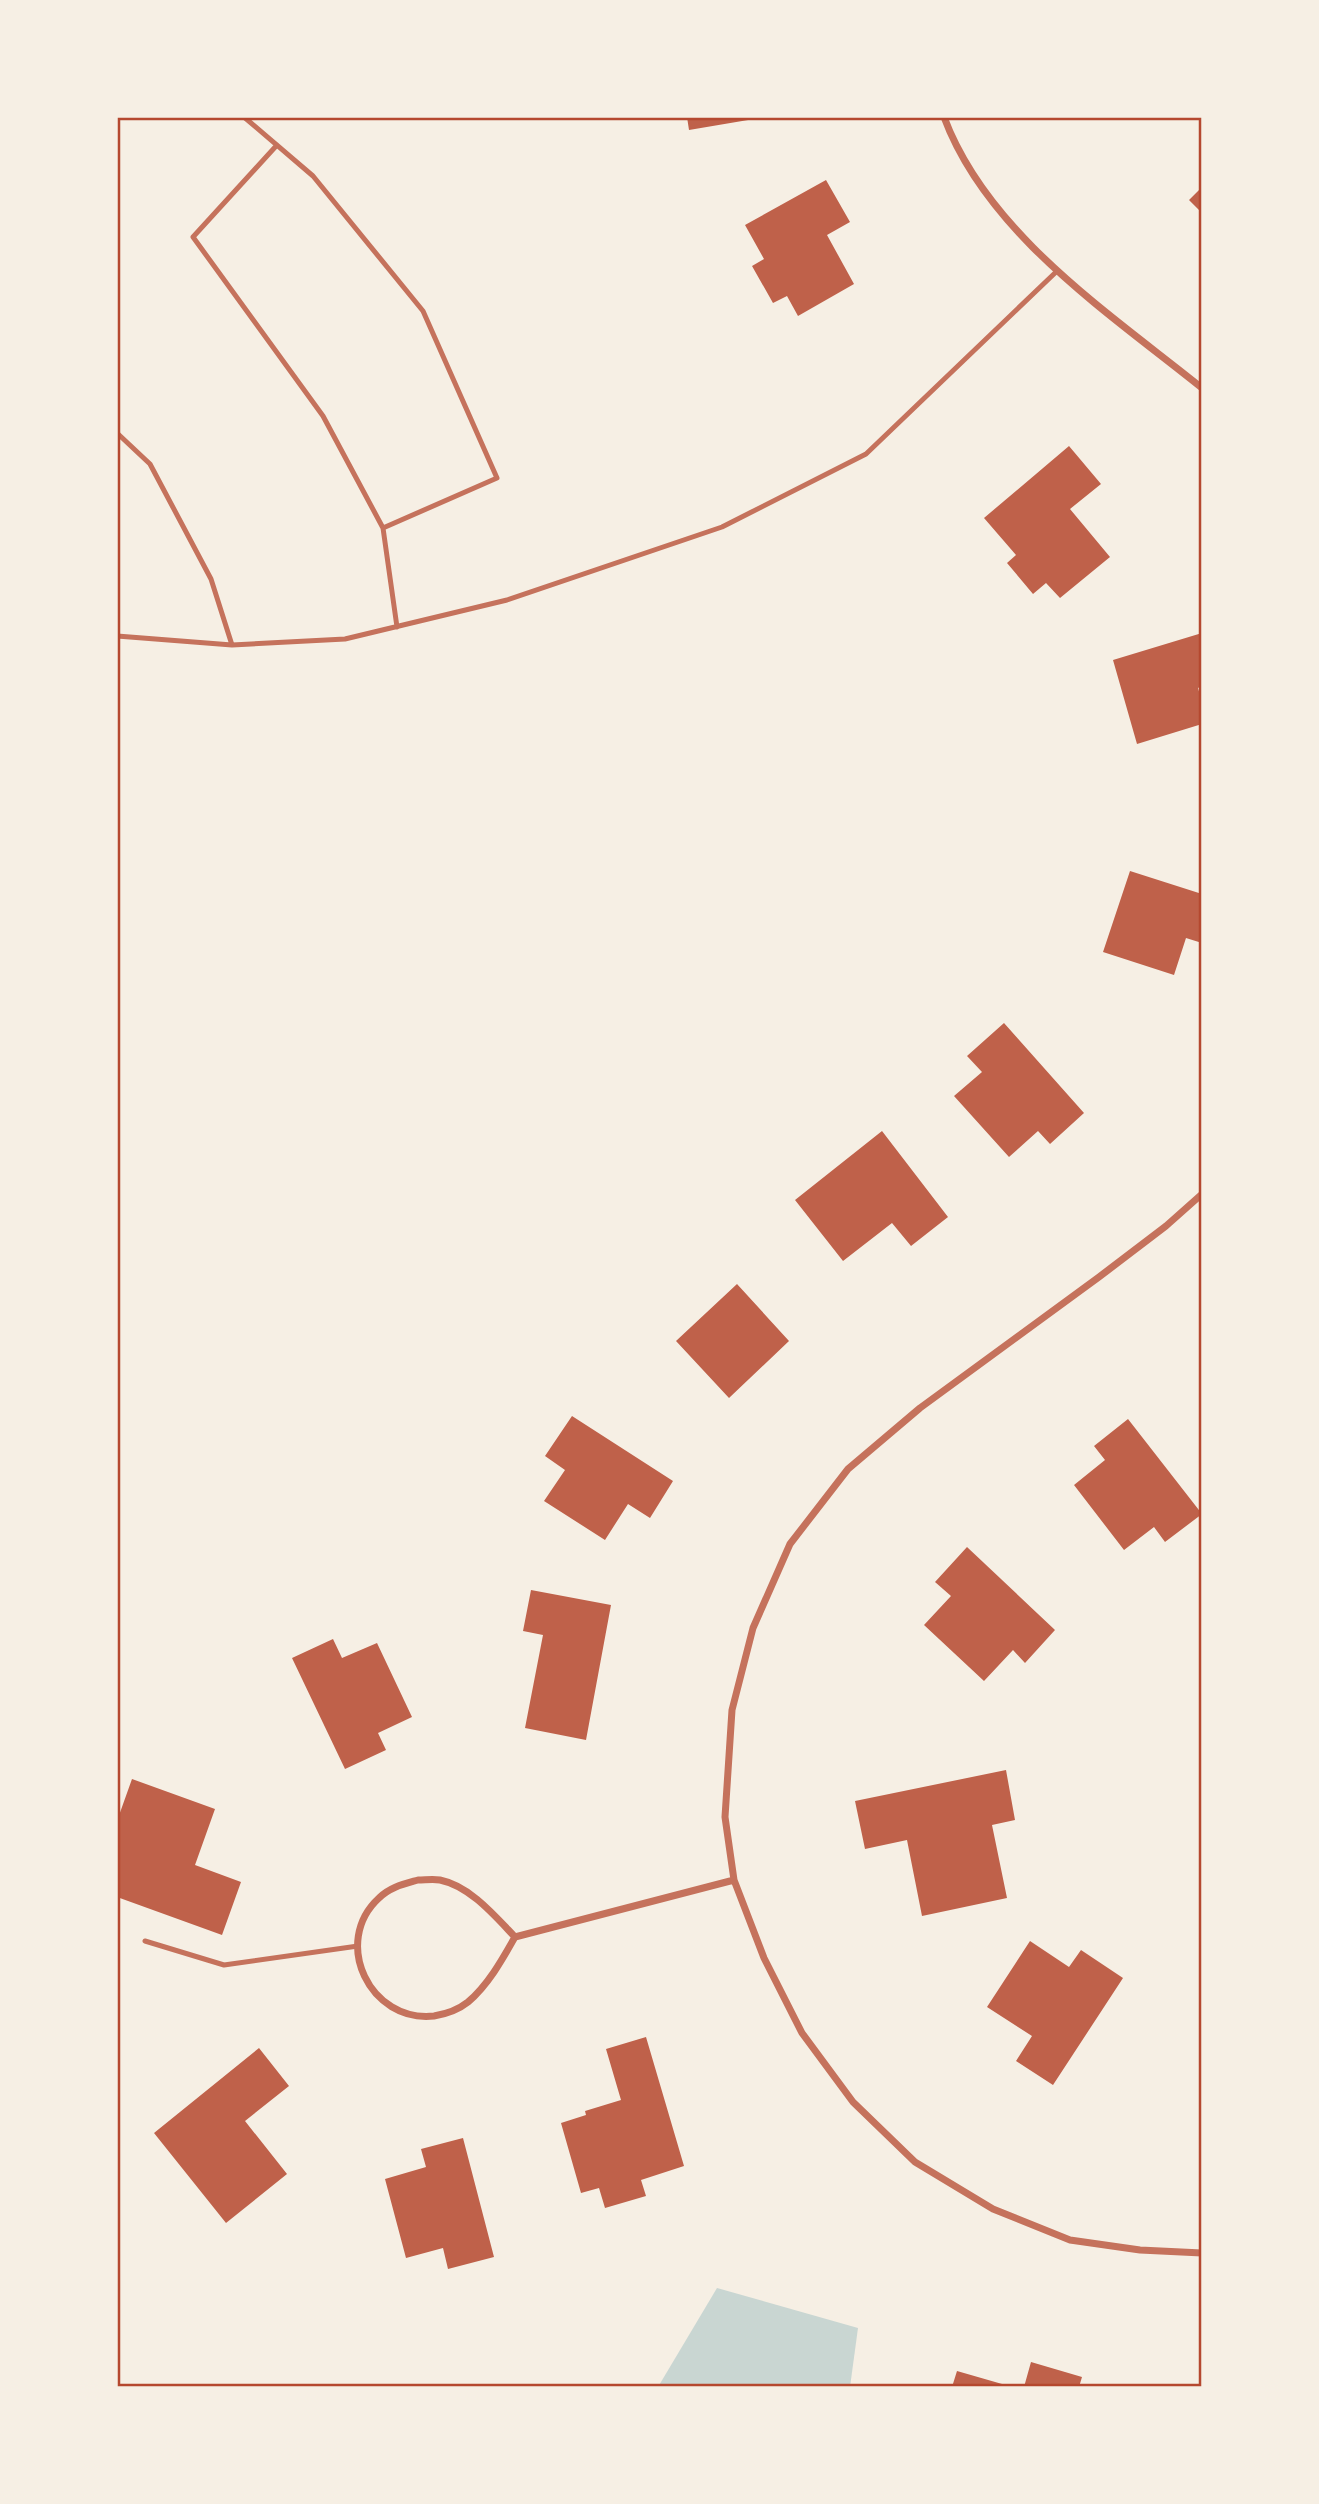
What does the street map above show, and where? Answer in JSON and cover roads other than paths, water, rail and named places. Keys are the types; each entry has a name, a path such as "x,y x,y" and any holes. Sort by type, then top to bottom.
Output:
{"street":[{"path":"944,117 978,182 1056,272 1202,388"},
{"path":"1202,1194 1099,1278 920,1408 868,1451 848,1469 790,1544 753,1628 732,1710 725,1817 734,1880 764,1958 802,2034 853,2102 915,2162 993,2209 1070,2240 1140,2250 1202,2253"},
{"path":"515,1937 494,1915 460,1888 440,1880 418,1880 397,1886 379,1898 365,1916 358,1937 358,1958 364,1980 379,1999 399,2012 422,2017 446,2014 467,2004 483,1987 515,1937 734,1880"}],"lane":[{"path":"244,117 313,176 423,311 497,478 383,528"},
{"path":"277,145 193,237 323,416 383,528 397,627"},
{"path":"117,636 232,645 345,639 506,600 722,527 866,454 1056,272"},
{"path":"117,433 149,464 156,476 211,579 232,645"},
{"path":"145,1941 224,1965 358,1946"}]}
